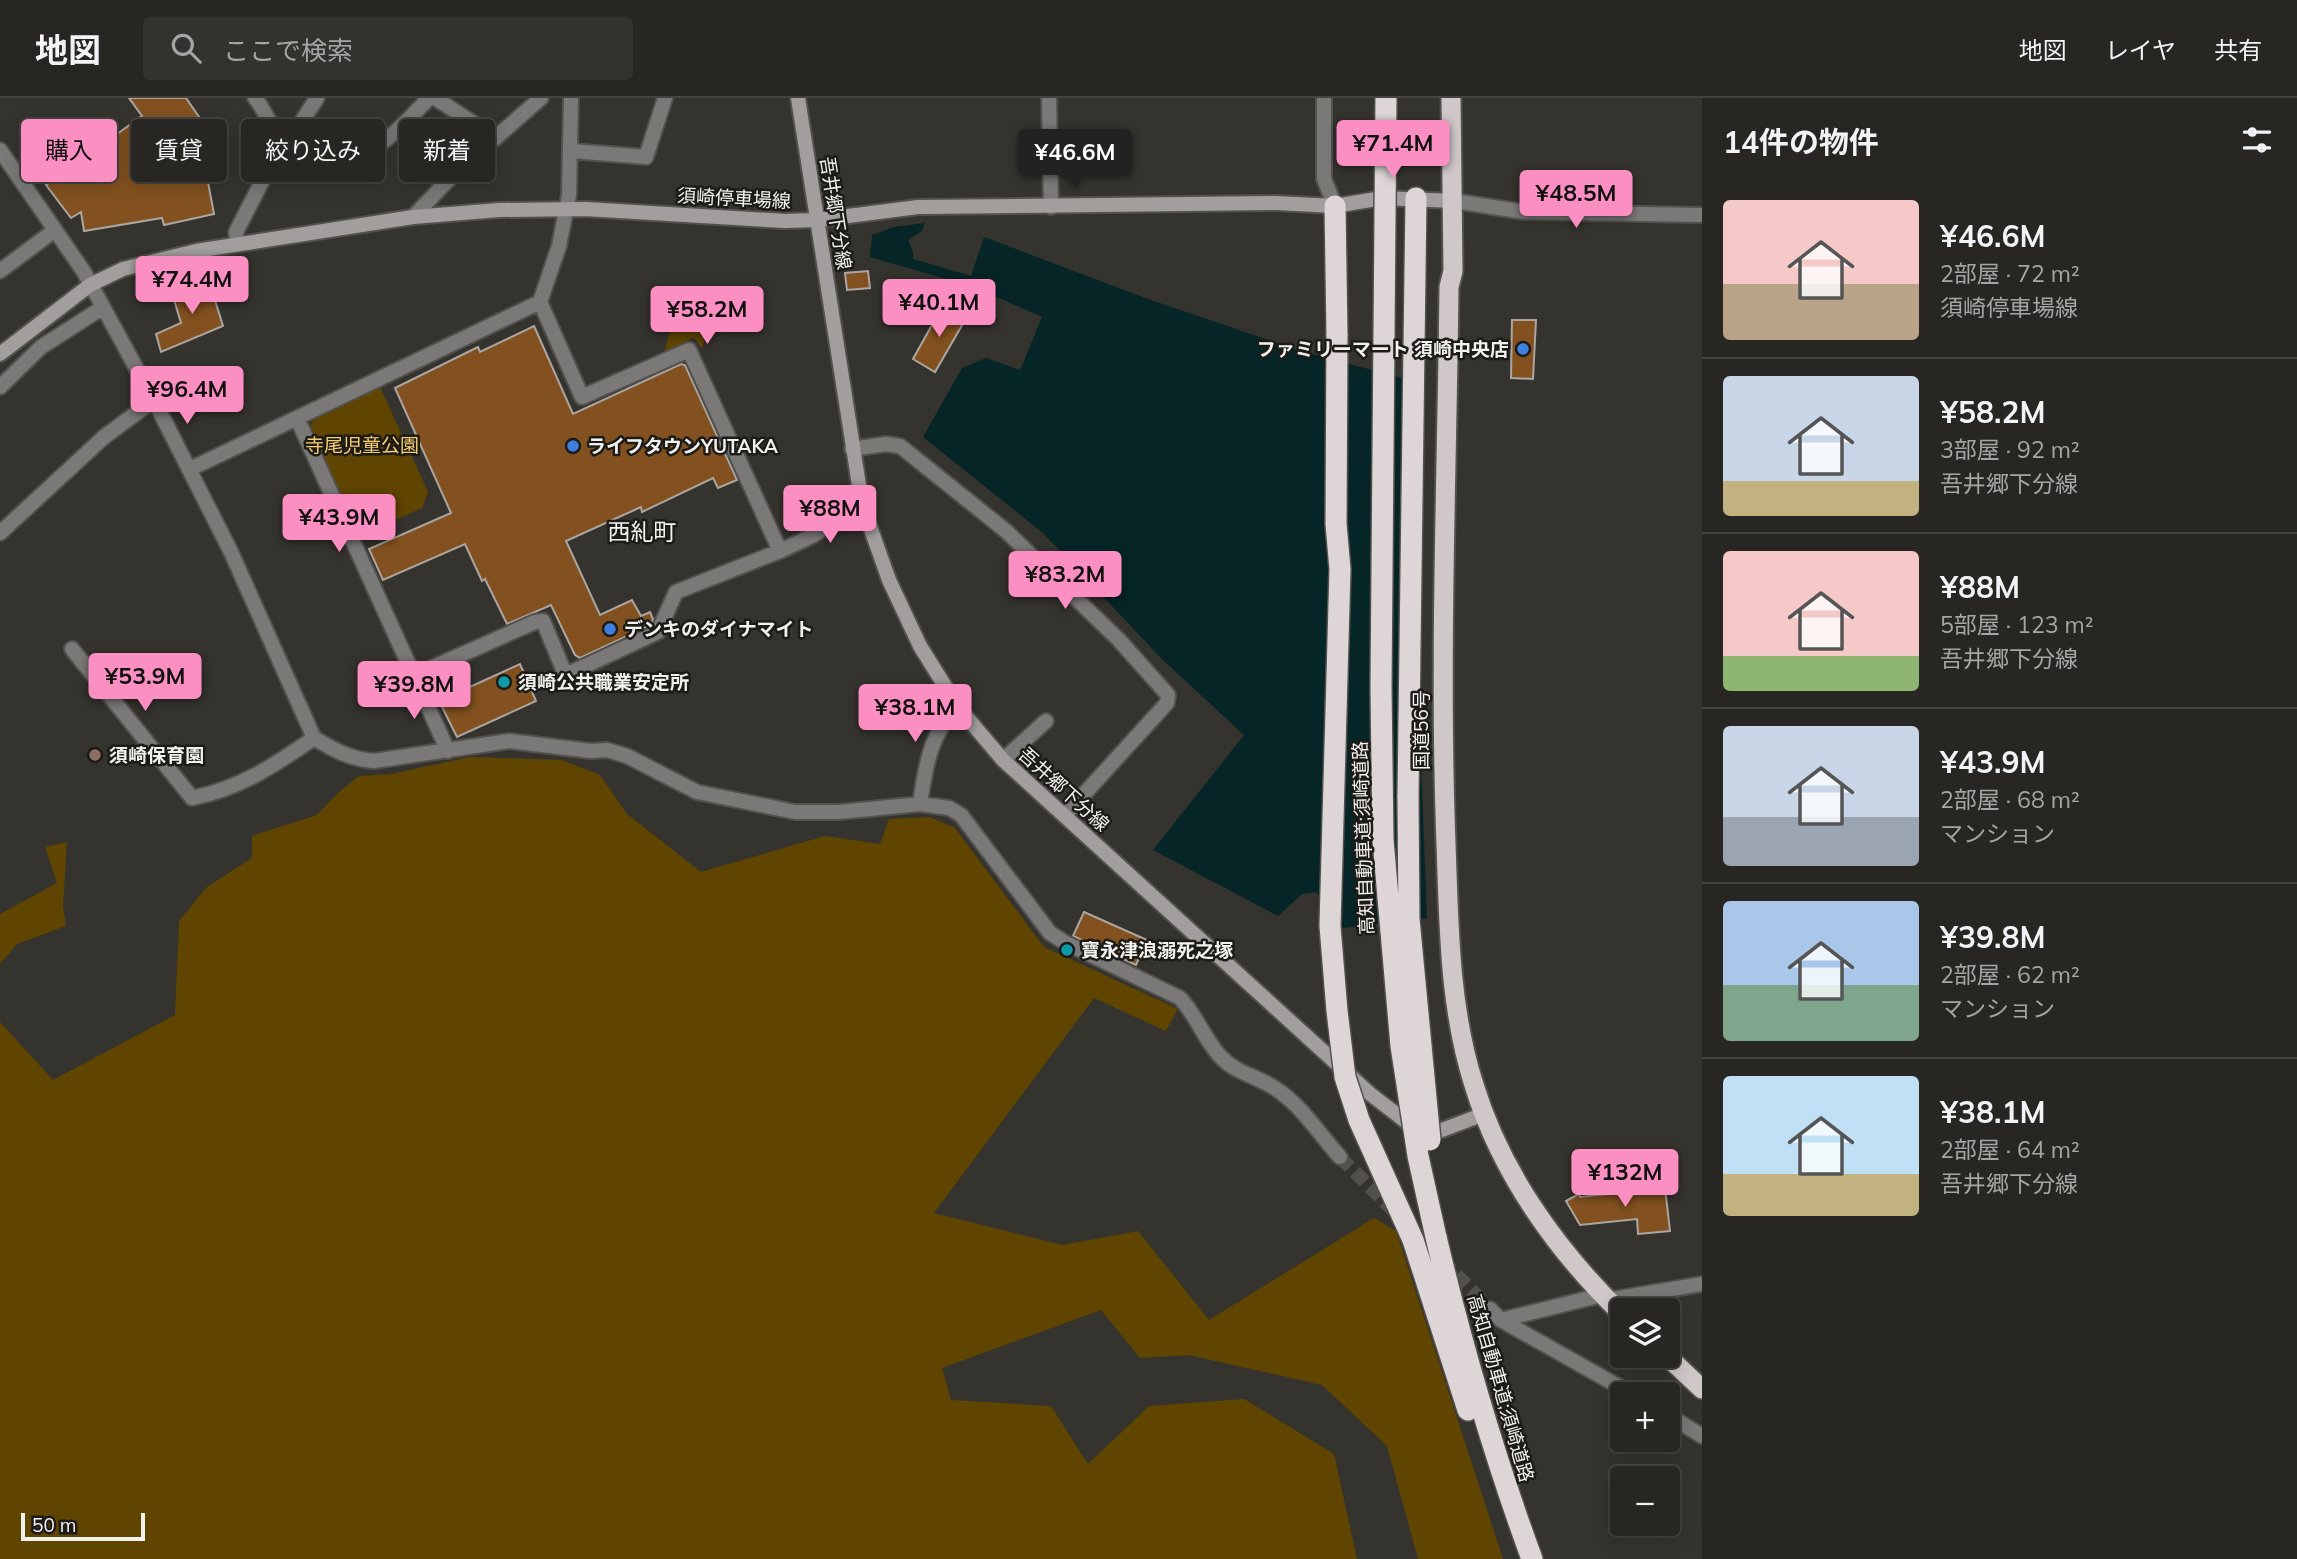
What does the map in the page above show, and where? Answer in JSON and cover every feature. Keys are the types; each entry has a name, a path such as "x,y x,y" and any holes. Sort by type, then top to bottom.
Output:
{"highway":[{"name":"高知自動車道;須崎道路","path":"1386,98 1381,675 1383,840 1401,1046 1418,1156 1442,1234 1459,1332 1507,1491 1532,1559"},
{"name":"国道56号","path":"1451,98 1454,201 1453,271 1450,287 1444,776 1452,991 1461,1041 1484,1114 1510,1169 1545,1226 1610,1303"},
{"path":"1416,198 1408,797 1409,919 1427,1121 1442,1234"},
{"path":"1335,205 1336,524 1340,569 1330,926 1345,1077 1379,1168 1413,1240 1477,1434 1507,1491"},
{"path":"1680,1368 1702,1389"}],"main road":[{"name":"吾井郷下分線","path":"798,98 862,504 905,615 926,656 958,707 1003,760 1333,1061 1413,1128 1442,1130 1484,1114"},
{"name":"須崎停車場線","path":"0,354 90,285 144,263 237,244 413,217 499,210 567,210 785,221 817,220 918,207 1276,203 1335,205 1382,198 1454,201"}],"street":[{"path":"255,98 269,119"},
{"path":"303,119 317,98"},
{"path":"385,142 429,98"},
{"path":"435,98 496,138"},
{"path":"413,217 452,176 541,98"},
{"path":"571,98 572,151 567,210 540,302 582,397 689,350 780,551"},
{"path":"572,151 646,157 665,98"},
{"path":"1049,98 1051,207"},
{"path":"1324,98 1324,179 1335,205"},
{"path":"0,150 90,285 154,400 231,552 314,738 356,760 400,760 509,741 591,751 607,750 627,756 659,775 697,792 795,812 839,812 920,804 949,808 961,815 1050,933 1180,998 1192,1011 1207,1040 1221,1057 1234,1069 1279,1090 1340,1157"},
{"path":"237,244 236,232 261,182"},
{"path":"1454,201 1525,212 1702,215"},
{"path":"0,271 55,230"},
{"path":"190,469 540,302"},
{"path":"0,387 41,347 102,308"},
{"path":"0,533 104,436 154,400"},
{"path":"297,418 448,751"},
{"path":"852,450 886,444 900,446 1006,531 1119,639 1168,695 1167,703 1065,815"},
{"path":"413,676 535,622 543,621 563,669 570,673 658,632 676,592 812,536 862,504"},
{"path":"72,649 192,798 241,783 268,769 314,738"},
{"path":"920,804 925,767 936,735 948,715 958,707"},
{"path":"1003,760 1046,721"},
{"path":"1501,1321 1605,1298 1702,1284"},
{"path":"1490,1309 1501,1321 1611,1382"},
{"path":"1680,1422 1702,1436"}],"green space":[{"path":"678,302 712,311 702,349 694,337 664,353"},
{"name":"寺尾児童公園","path":"380,387 428,492 422,508 362,535 309,430 313,420"},
{"path":"470,757 562,760 600,775 627,814 701,872 825,836 880,844 889,819 930,817 955,828 1044,947 1178,1009 1166,1031 1094,998 934,1213 1062,1245 1138,1231 1209,1320 1374,1218 1396,1231 1503,1559 1418,1559 1387,1446 1322,1385 1188,1355 1140,1358 1101,1310 942,1368 951,1400 1051,1406 1088,1464 1149,1406 1244,1399 1334,1454 1357,1559 0,1559 0,1022 53,1080 175,1015 179,921 207,887 252,858 252,836 317,815 359,776 391,774"},
{"path":"67,842 63,906 66,926 17,944 0,964 0,914 57,883 45,847"}],"water":[{"path":"925,223 922,231 908,240 913,259 971,276 984,237 1148,299 1301,351 1406,379 1427,918 1343,928 1316,892 1302,894 1278,916 1153,850 1244,735 1162,659 1043,533 923,437 962,368 986,358 1020,370 1042,317 974,287 870,257 872,235 894,227"}],"building":[{"path":"129,98 186,98 200,119 138,119 142,116"},
{"path":"131,124 131,182 208,182 214,214 164,225 162,218 84,231 81,212 71,218 46,185 50,182 117,182 117,134"},
{"path":"868,271 870,288 847,290 845,273"},
{"path":"209,281 223,326 161,352 156,334 181,323 172,293"},
{"path":"942,307 965,320 935,372 913,359"},
{"name":"ファミリーマート 須崎中央店","path":"1512,320 1536,320 1533,379 1511,378"},
{"name":"ライフタウンYUTAKA","path":"534,326 573,414 681,364 685,365 737,480 718,488 713,478 642,512 641,507 566,541 600,615 632,600 641,616 650,612 653,619 651,625 580,658 575,655 551,605 507,624 485,579 482,581 465,544 383,580 369,549 451,513 395,388 478,347 480,352"},
{"name":"須崎公共職業安定所","path":"520,664 536,701 457,737 439,701"},
{"path":"1084,912 1147,940 1136,965 1073,936"},
{"path":"1626,1187 1627,1191 1665,1187 1670,1231 1638,1234 1637,1219 1580,1225 1566,1201 1579,1194 1580,1197 1607,1194 1607,1189"}],"tunnel":[{"path":"1340,1157 1398,1215"},
{"path":"1412,1230 1490,1309"}],"place":[{"name":"ファミリーマート 須崎中央店","path":"1523,349"},
{"name":"ライフタウンYUTAKA","path":"573,446"},
{"name":"デンキのダイナマイト","path":"610,629"},
{"name":"須崎公共職業安定所","path":"504,682"},
{"name":"須崎保育園","path":"95,755"},
{"name":"寶永津浪溺死之塚","path":"1067,950"}],"district":[{"name":"西糺町","path":"642,531"}]}
